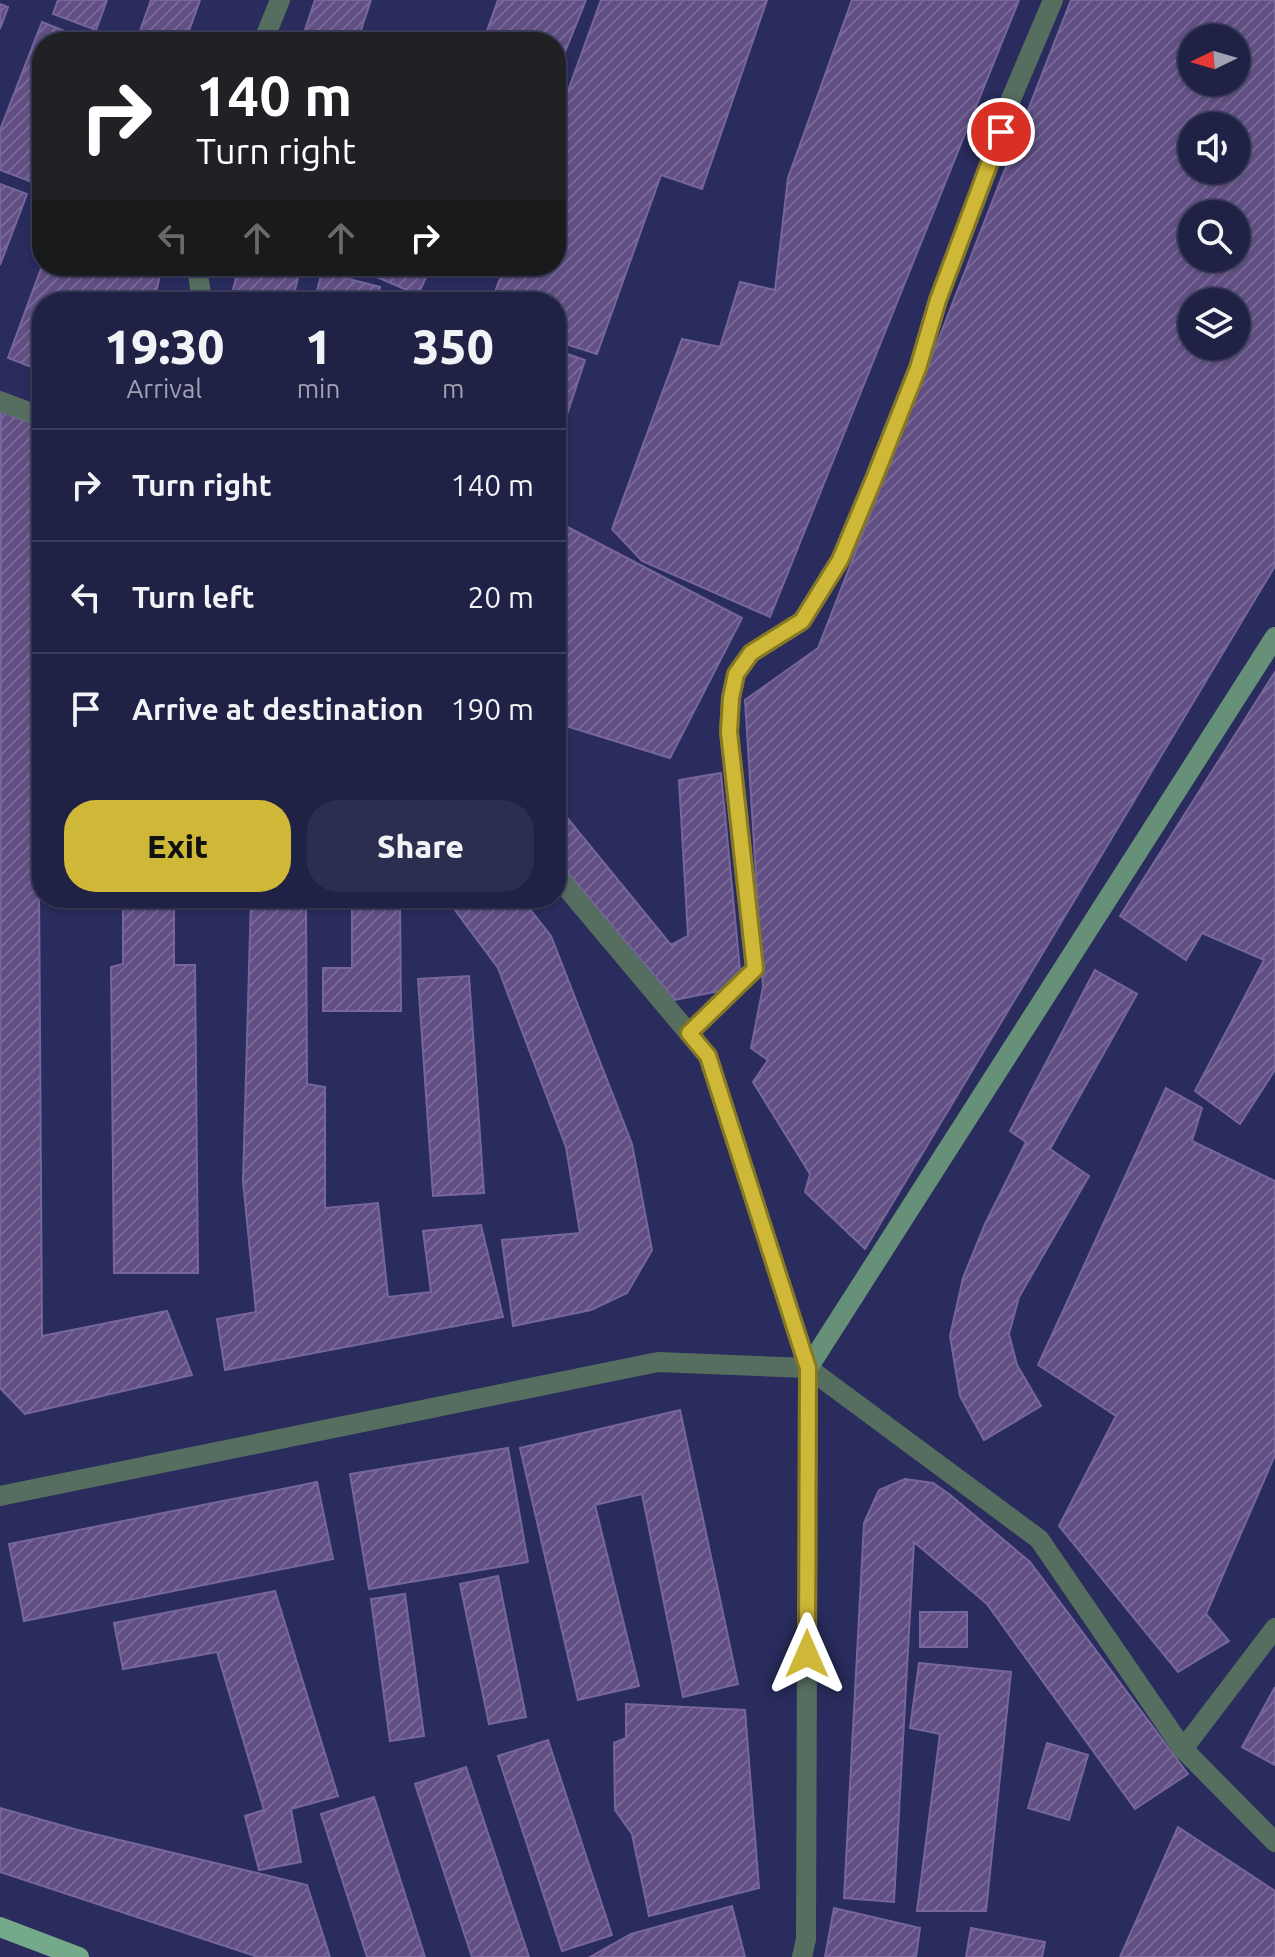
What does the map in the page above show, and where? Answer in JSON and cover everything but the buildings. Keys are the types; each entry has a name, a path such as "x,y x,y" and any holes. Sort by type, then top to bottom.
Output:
{"main road":[{"path":"0,1927 79,1957"}],"street":[{"path":"267,32 280,0"},
{"path":"689,1033 755,969 729,732 736,674 751,653 802,621 840,560 918,368 938,300 1001,134 1000,125 1053,0"},
{"path":"0,401 32,413"},
{"path":"808,1368 1275,637"},
{"path":"566,887 708,1056 808,1368 806,1939 802,1957"},
{"path":"0,1496 658,1362 808,1368 1039,1539 1183,1749 1275,1842"},
{"path":"1183,1749 1275,1628"}],"route":[{"path":"807,1654 808,1368 708,1056 689,1033 755,969 729,732 731,698 736,674 751,653 802,621 840,560 918,368 938,300 1001,132"}]}
